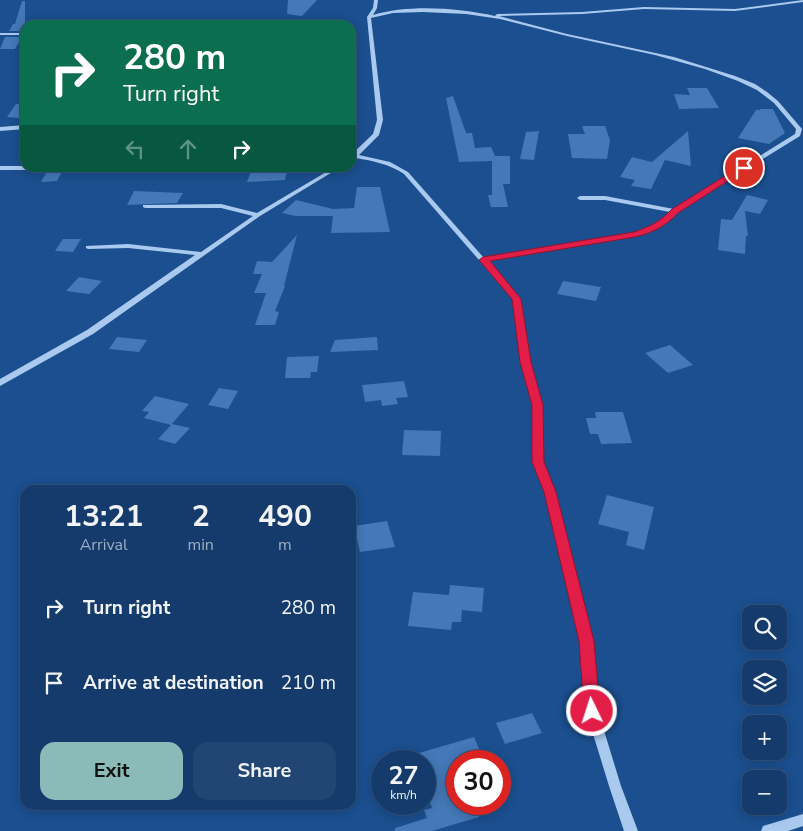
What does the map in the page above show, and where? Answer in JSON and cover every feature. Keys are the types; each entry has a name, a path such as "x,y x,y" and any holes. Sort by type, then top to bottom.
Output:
{"street":[{"path":"356,155 376,135 380,120 369,17 375,8 376,0"},
{"path":"375,8 383,12 582,14 644,8 735,10 803,1"},
{"path":"369,17 379,13 391,12"},
{"path":"479,14 630,47 734,77 758,88 776,102 799,129 798,135 675,211 666,221 635,235 483,260"},
{"path":"0,34 20,34"},
{"path":"12,34 20,38"},
{"path":"0,129 20,127"},
{"path":"356,158 381,160 396,165 406,172 517,299 525,362 537,405 538,462 550,492 586,641 592,711 631,831"},
{"path":"0,168 20,168"},
{"path":"0,383 90,332 258,215 329,172"},
{"path":"580,198 605,198 675,211"},
{"path":"145,206 221,206 258,215"},
{"path":"88,247 128,246 202,254"},
{"path":"768,831 803,820"}],"building":[{"path":"288,0 317,0 302,16 287,14"},
{"path":"22,1 25,1 25,20 20,20 20,31 9,31 13,24 15,24"},
{"path":"5,37 20,37 15,49 0,49"},
{"path":"687,88 707,88 719,108 679,109 674,94 690,95"},
{"path":"453,96 466,133 472,133 475,148 491,147 495,156 510,156 510,184 503,184 508,207 491,207 488,195 492,195 492,161 459,162 446,98"},
{"path":"16,104 20,104 20,118 7,117"},
{"path":"773,109 785,133 769,144 738,138 756,110"},
{"path":"582,126 605,126 610,140 607,159 572,158 568,134 585,134"},
{"path":"539,131 534,160 520,159 526,132"},
{"path":"688,131 691,166 665,160 651,189 631,186 635,180 620,177 632,157 652,162"},
{"path":"47,172 62,172 57,181 41,182"},
{"path":"251,172 287,172 285,180 247,182"},
{"path":"357,187 380,187 390,232 331,233 333,216 295,216 282,213 296,200 333,209 354,208"},
{"path":"134,191 183,193 177,203 127,205"},
{"path":"747,195 768,200 760,214 745,211 748,236 746,236 745,254 718,250 721,219 732,220"},
{"path":"297,235 285,286 275,311 279,312 275,325 255,325 266,293 254,293 262,274 253,274 257,261 272,262"},
{"path":"63,239 81,239 73,252 55,251"},
{"path":"79,277 102,281 89,294 66,291"},
{"path":"563,281 601,287 596,301 557,294"},
{"path":"117,337 147,340 139,352 109,349"},
{"path":"377,337 378,350 330,352 335,340"},
{"path":"670,345 693,365 668,373 645,353"},
{"path":"319,356 317,372 311,372 310,378 285,378 287,357"},
{"path":"404,381 408,397 396,398 398,404 382,406 381,400 365,402 362,385"},
{"path":"219,388 238,391 228,409 208,405"},
{"path":"155,396 189,404 172,424 190,428 175,444 158,439 171,425 144,418 149,412 142,411"},
{"path":"595,412 623,412 632,443 601,444 598,434 590,434 586,418 596,418"},
{"path":"404,430 441,431 440,456 402,455"},
{"path":"607,495 654,507 644,550 626,545 629,532 598,524"},
{"path":"387,521 395,547 360,552 356,526"},
{"path":"450,585 484,588 482,612 462,610 461,622 452,622 451,630 408,626 413,592 449,595"},
{"path":"532,713 542,733 505,744 496,723"},
{"path":"474,737 480,750 446,750 446,815 478,815 479,817 432,831 395,831 395,828 427,818 426,815 436,815 436,750 429,750"}],"route":[{"path":"592,711 586,641 550,492 538,462 537,405 525,362 517,299 483,260 635,235 650,230 666,221 675,211 744,168"}]}
